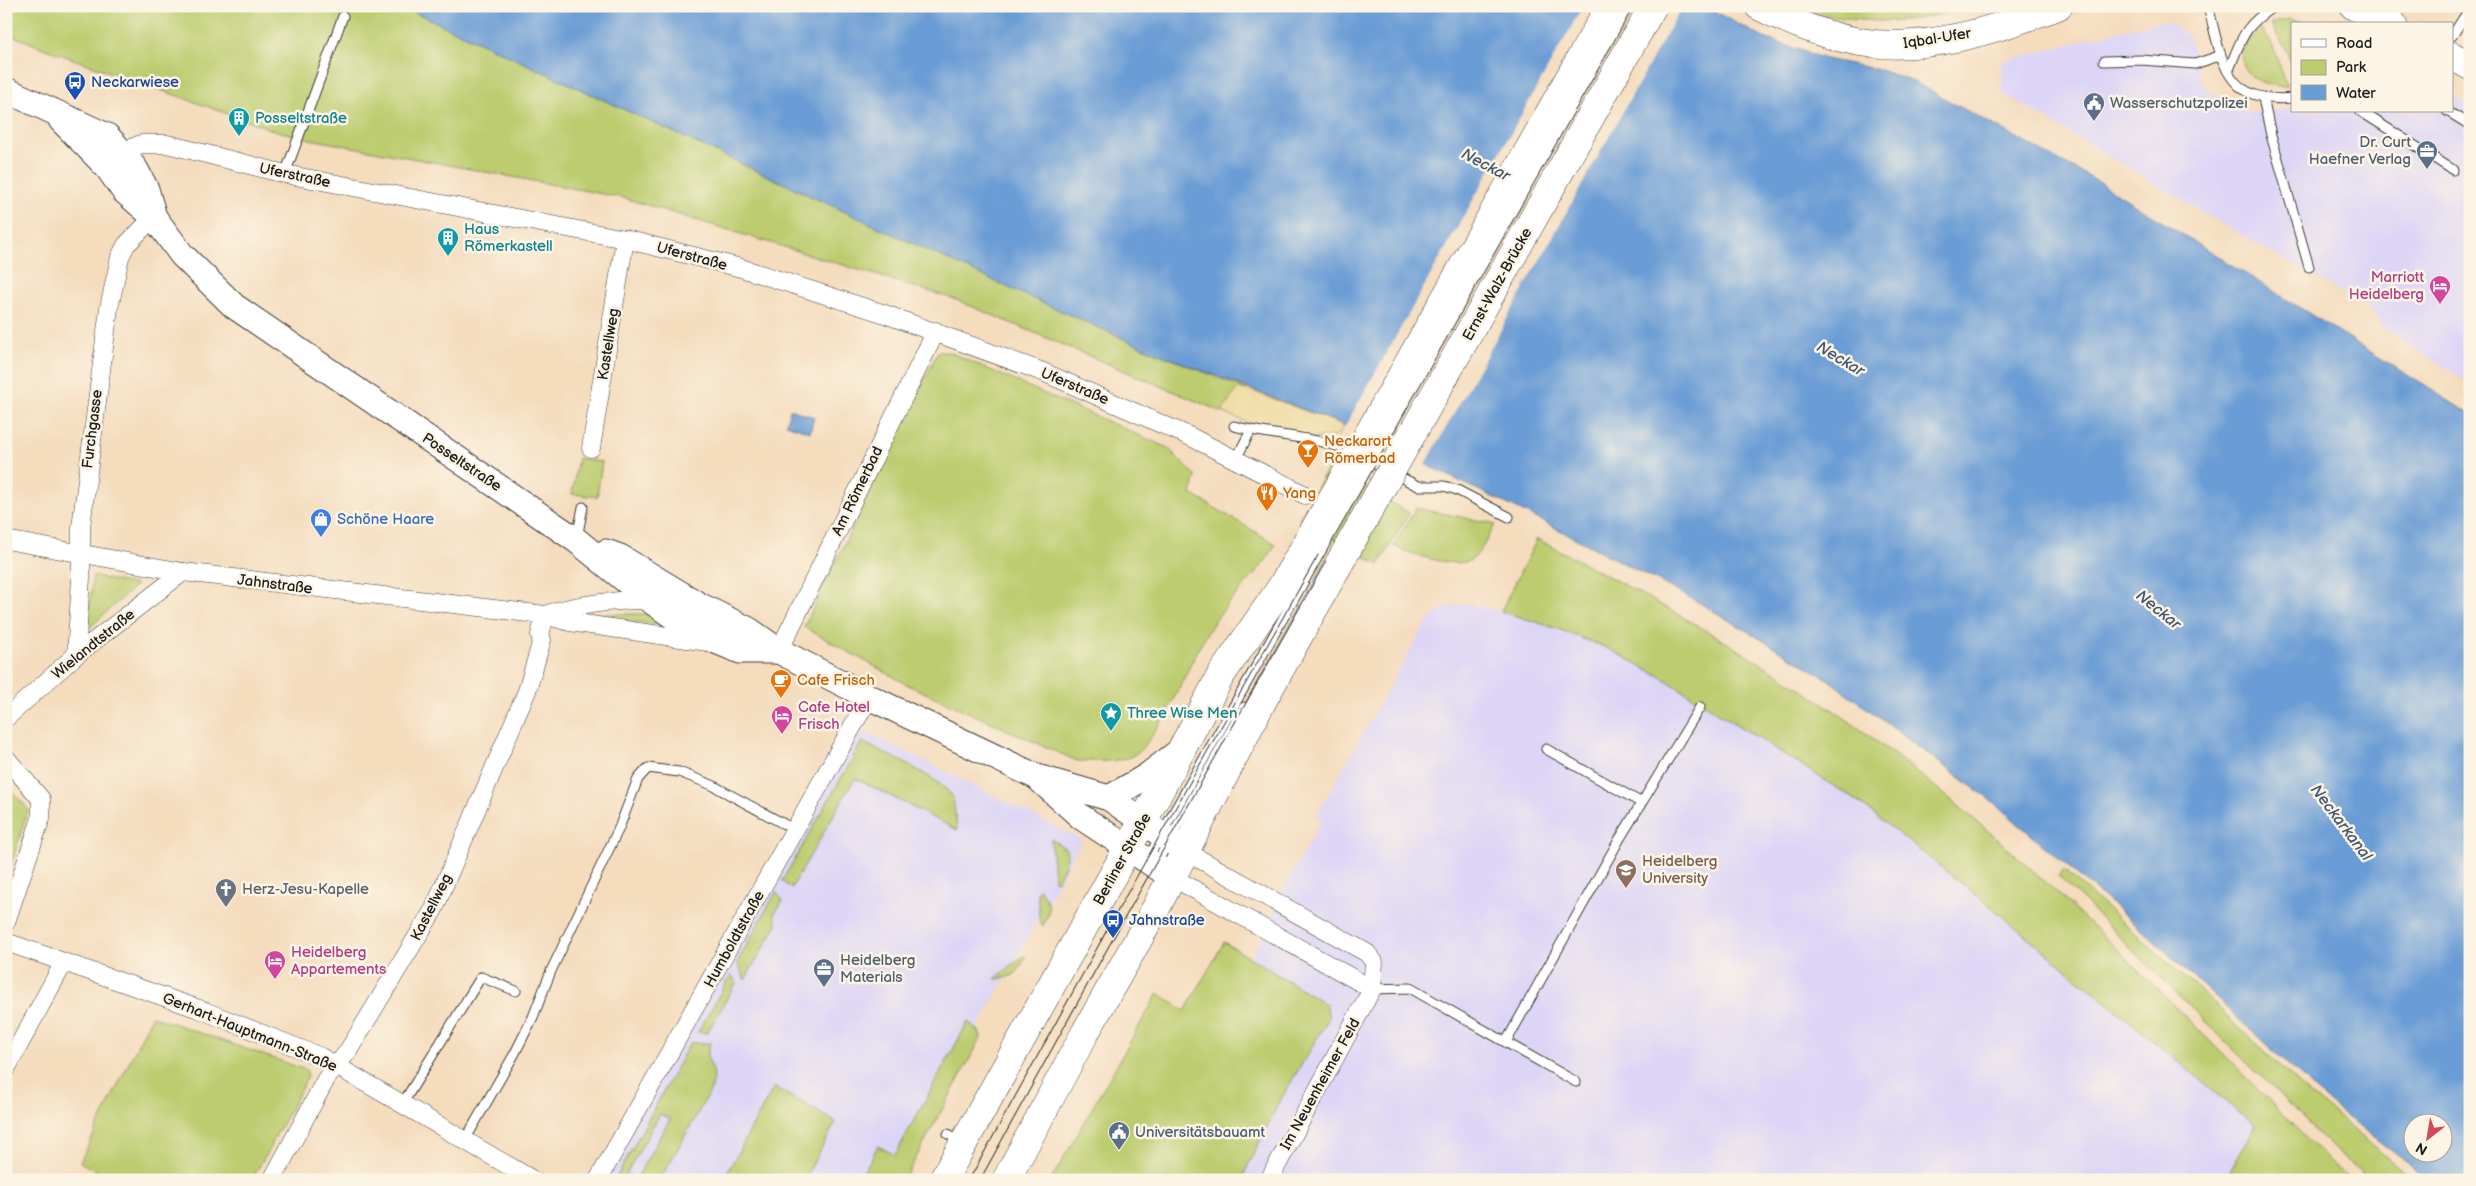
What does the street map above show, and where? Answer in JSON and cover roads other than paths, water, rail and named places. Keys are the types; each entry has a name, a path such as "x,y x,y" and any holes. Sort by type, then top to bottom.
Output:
{"main road":[{"path":"1325,553 1610,6"},
{"name":"Ernst-Walz-Brücke","path":"1325,553 1654,6"},
{"name":"Iqbal-Ufer","path":"1759,6 1819,32 1860,42 1894,45 1930,42 2006,26 2058,6"},
{"path":"2354,6 2389,22"},
{"path":"2454,57 2470,66"},
{"name":"Berliner Straße","path":"943,1180 956,1138 1150,863 1164,837 1182,750 1222,675 1280,590 1325,553"},
{"name":"Berliner Straße","path":"1006,1180 1150,863 1164,837 1264,700 1325,553"}],"street":[{"path":"2379,6 2400,22"},
{"path":"6,90 107,136 122,152"},
{"path":"56,114 107,167 124,191 154,217"},
{"name":"Uferstraße","path":"122,152 141,144 168,144 285,174 626,238 760,274 936,331 1103,397 1236,459 1305,495"},
{"name":"Posseltstraße","path":"122,152 146,190 154,217 198,273 234,306 576,540 651,601"},
{"name":"Furchgasse","path":"76,655 81,578 80,552 97,390 116,270 126,245 154,217"},
{"name":"Kastellweg","path":"591,448 626,238"},
{"name":"Am Römerbad","path":"779,651 936,331"},
{"name":"Jahnstraße","path":"6,540 183,572 545,615 570,622 718,642"},
{"name":"Posseltstraße","path":"576,540 620,557 699,605"},
{"name":"Wielandtstraße","path":"6,718 76,655 183,572"},
{"name":"Jahnstraße","path":"545,615 566,607 640,600 699,605 749,630 779,651 869,697 1037,778 1109,798 1164,837 1366,953 1374,962 1375,974 1372,989 1150,863 1081,817 1037,778"},
{"name":"Jahnstraße","path":"651,601 718,642 740,652 779,651"},
{"name":"Kastellweg","path":"272,1180 326,1079 348,1051 434,909 527,691 542,640 540,635 545,615"},
{"name":"Humboldtstraße","path":"598,1180 869,697"},
{"path":"1109,798 1147,776 1182,750"},
{"path":"6,758 41,799 42,818 6,922"},
{"name":"Gerhart-Hauptmann-Straße","path":"6,942 63,964 92,971 199,1009 338,1065 533,1180"},
{"path":"6,1069 63,964"},
{"name":"Im Neuenheimer Feld","path":"1269,1180 1372,989"}],"lane":[{"path":"1325,553 1628,6"},
{"path":"2208,6 2219,56 2228,72 2243,89 2263,98 2291,98"},
{"path":"2228,72 2245,30 2255,19 2274,6"},
{"path":"2454,33 2470,8"},
{"path":"285,174 343,16"},
{"path":"2104,61 2141,60 2195,64 2219,56"},
{"path":"2263,98 2271,135 2309,267"},
{"path":"2362,112 2453,170"},
{"path":"2449,112 2470,125"},
{"path":"1547,169 1552,161"},
{"path":"1533,195 1538,187"},
{"path":"1509,238 1518,221"},
{"path":"1325,553 1504,247"},
{"path":"1234,426 1337,444 1418,486 1444,486 1457,490 1509,517"},
{"path":"1236,459 1251,430"},
{"path":"576,540 583,507"},
{"path":"1506,1042 1640,802 1700,707"},
{"path":"1546,749 1640,802"},
{"path":"465,1140 520,1044 551,971 616,835 638,779 648,768 679,772 712,785 795,830"},
{"path":"402,1103 481,977 516,991"},
{"path":"1372,989 1410,988 1576,1082"}],"water":[{"path":"401,6 1704,6 1764,38 1826,59 1880,70 1914,82 2102,184 2470,414 2470,1180 2430,1180 2409,1164 2454,1164 2454,1114 2404,1114 2404,1160 2334,1107 2142,930 1994,803 1826,678 1698,602 1542,521 1344,425 1154,352 1020,293"},
{"path":"790,409 814,417 810,432 786,424"}],"tram line":[{"path":"969,1180 1128,892 1628,6"},
{"path":"980,1180 1101,960 1639,6"}],"place":[{"name":"Neckarwiese","path":"75,101"},
{"name":"Wasserschutzpolizei","path":"2094,122"},
{"name":"Posseltstraße","path":"239,137"},
{"name":"Dr. Curt Haefner Verlag","path":"2427,170"},
{"name":"Haus Römerkastell","path":"448,257"},
{"name":"Marriott Heidelberg","path":"2440,305"},
{"name":"Neckarort Römerbad","path":"1308,469"},
{"name":"Yang","path":"1267,512"},
{"name":"Schöne Haare","path":"321,538"},
{"name":"Cafe Frisch","path":"781,699"},
{"name":"Three Wise Men","path":"1111,732"},
{"name":"Cafe Hotel Frisch","path":"782,735"},
{"name":"Heidelberg University","path":"1626,889"},
{"name":"Herz-Jesu-Kapelle","path":"226,908"},
{"name":"Jahnstraße","path":"1113,939"},
{"name":"Heidelberg Appartements","path":"275,980"},
{"name":"Heidelberg Materials","path":"824,988"},
{"name":"Universitätsbauamt","path":"1119,1151"}],"water label":[{"name":"Neckar","path":"1486,164"},
{"name":"Neckar","path":"1841,358"},
{"name":"Neckar","path":"2159,609"},
{"name":"Neckarkanal","path":"2342,822"}]}
